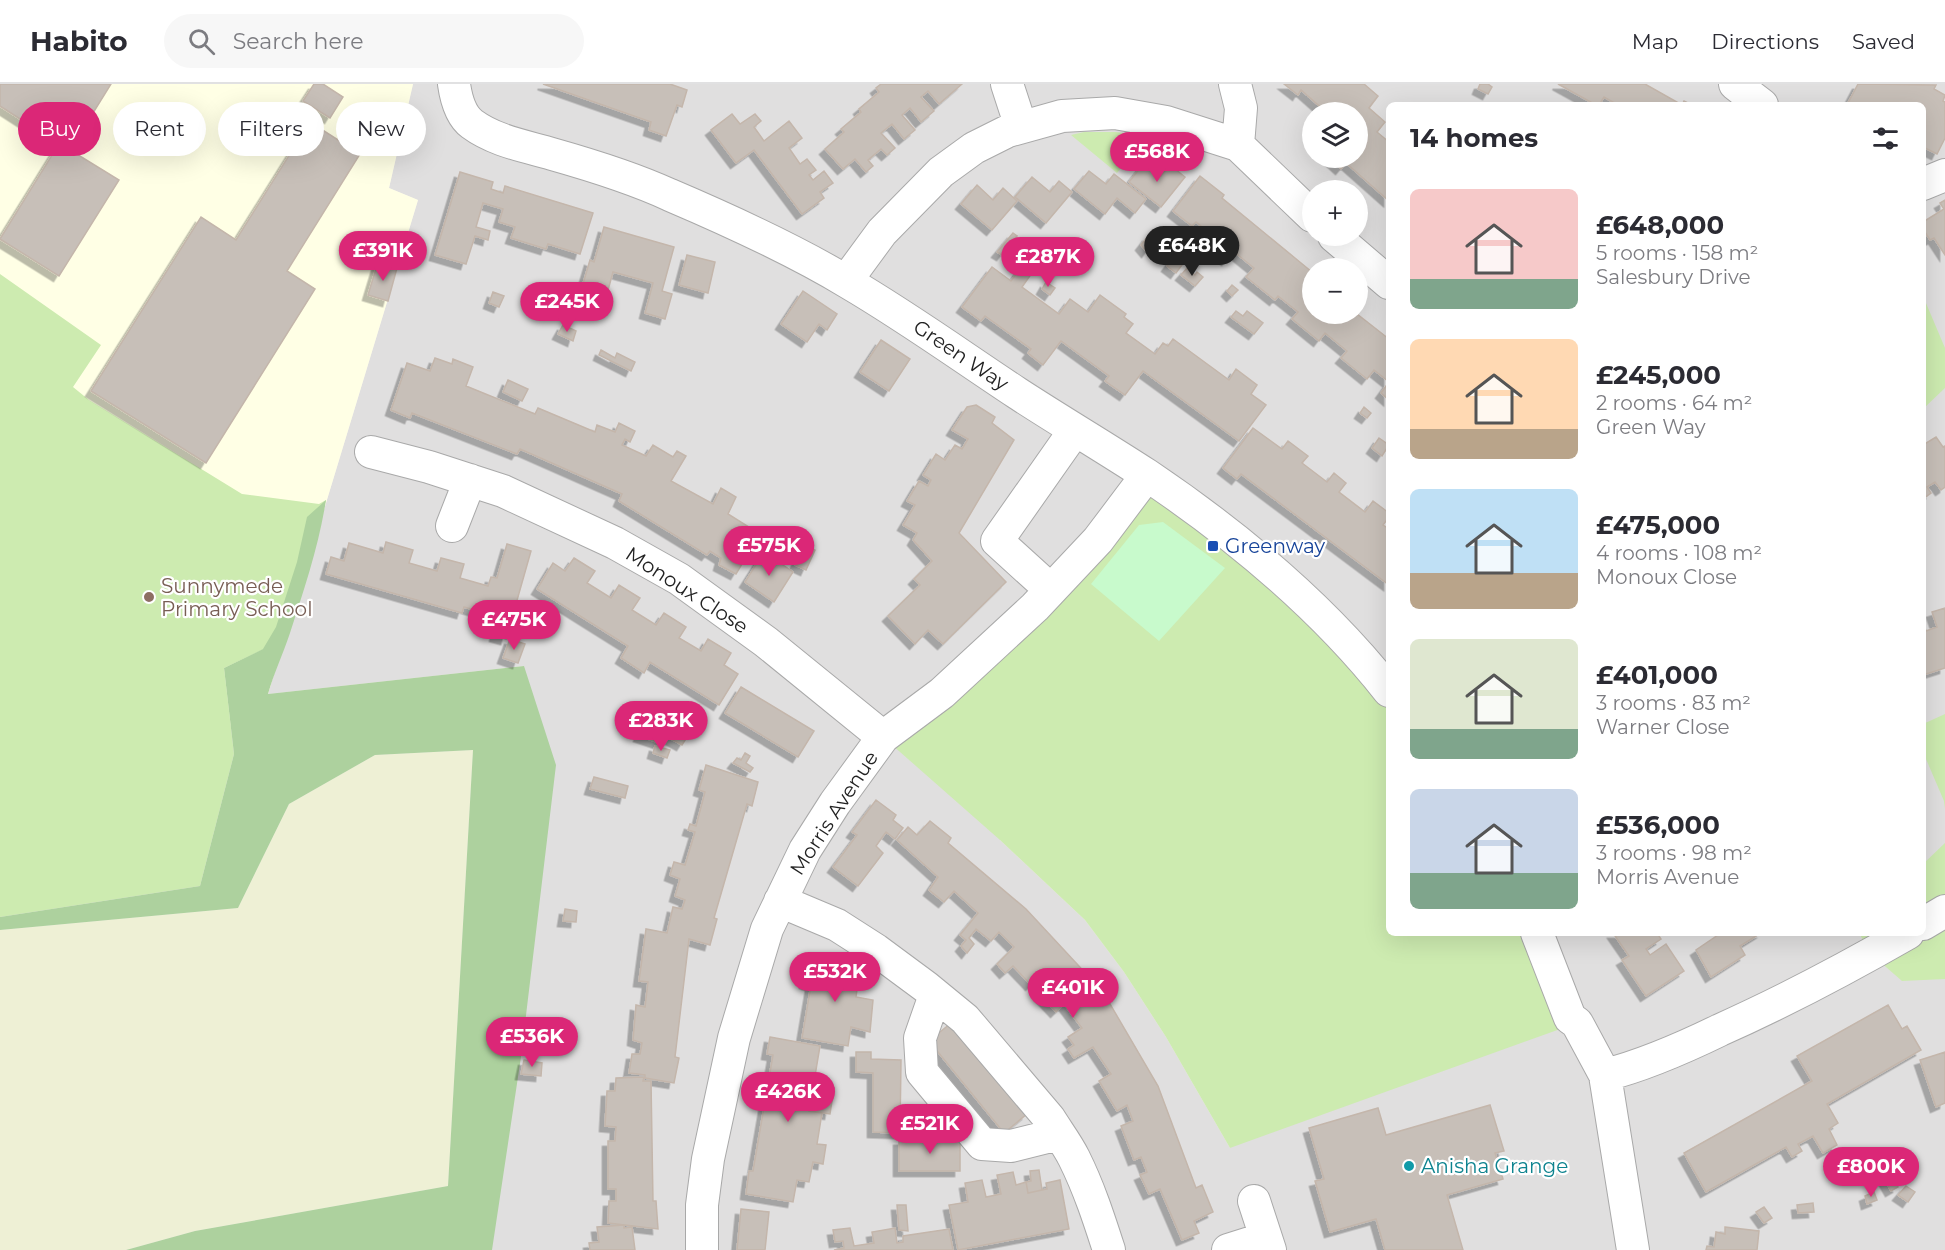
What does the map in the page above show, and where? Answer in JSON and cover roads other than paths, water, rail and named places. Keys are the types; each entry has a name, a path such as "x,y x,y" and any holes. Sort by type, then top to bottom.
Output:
{"street":[{"name":"Green Way","path":"454,84 456,101 469,123 496,138 556,155 668,194 773,242 846,281 1147,475 1242,545 1305,600 1365,660 1386,687"},
{"path":"1007,84 1021,126"},
{"path":"1235,84 1241,108 1238,145"},
{"path":"1735,84 1758,102"},
{"path":"846,281 882,232 941,172 974,148 1021,126 1062,116 1115,113 1166,122 1238,145 1302,206"},
{"path":"1926,183 1945,175"},
{"path":"1346,246 1386,280"},
{"path":"1051,590 997,541 1075,430"},
{"name":"Monoux Close","path":"371,452 470,480 503,492 615,543 679,579 766,642 883,737"},
{"name":"Morris Avenue","path":"702,1250 702,1205 708,1159 734,1038 767,929 805,850 835,803 883,737 942,693 1051,590 1098,540 1147,475"},
{"path":"452,526 470,480"},
{"path":"780,901 837,926 876,950 965,1019 1049,1118 1073,1156 1092,1199 1109,1250"},
{"path":"1926,922 1945,911"},
{"path":"1538,936 1570,1018 1577,1023 1605,1075 1633,1250"},
{"path":"1605,1075 1635,1068 1768,1009 1825,981 1903,936"},
{"path":"935,995 920,1038 922,1072 982,1144 1011,1146 1059,1134"},
{"path":"1228,1250 1268,1244 1254,1201"}],"place":[{"name":"Greenway","path":"1213,546"},
{"name":"Sunnymede Primary School","path":"149,597"},
{"name":"Anisha Grange","path":"1409,1166"}]}
